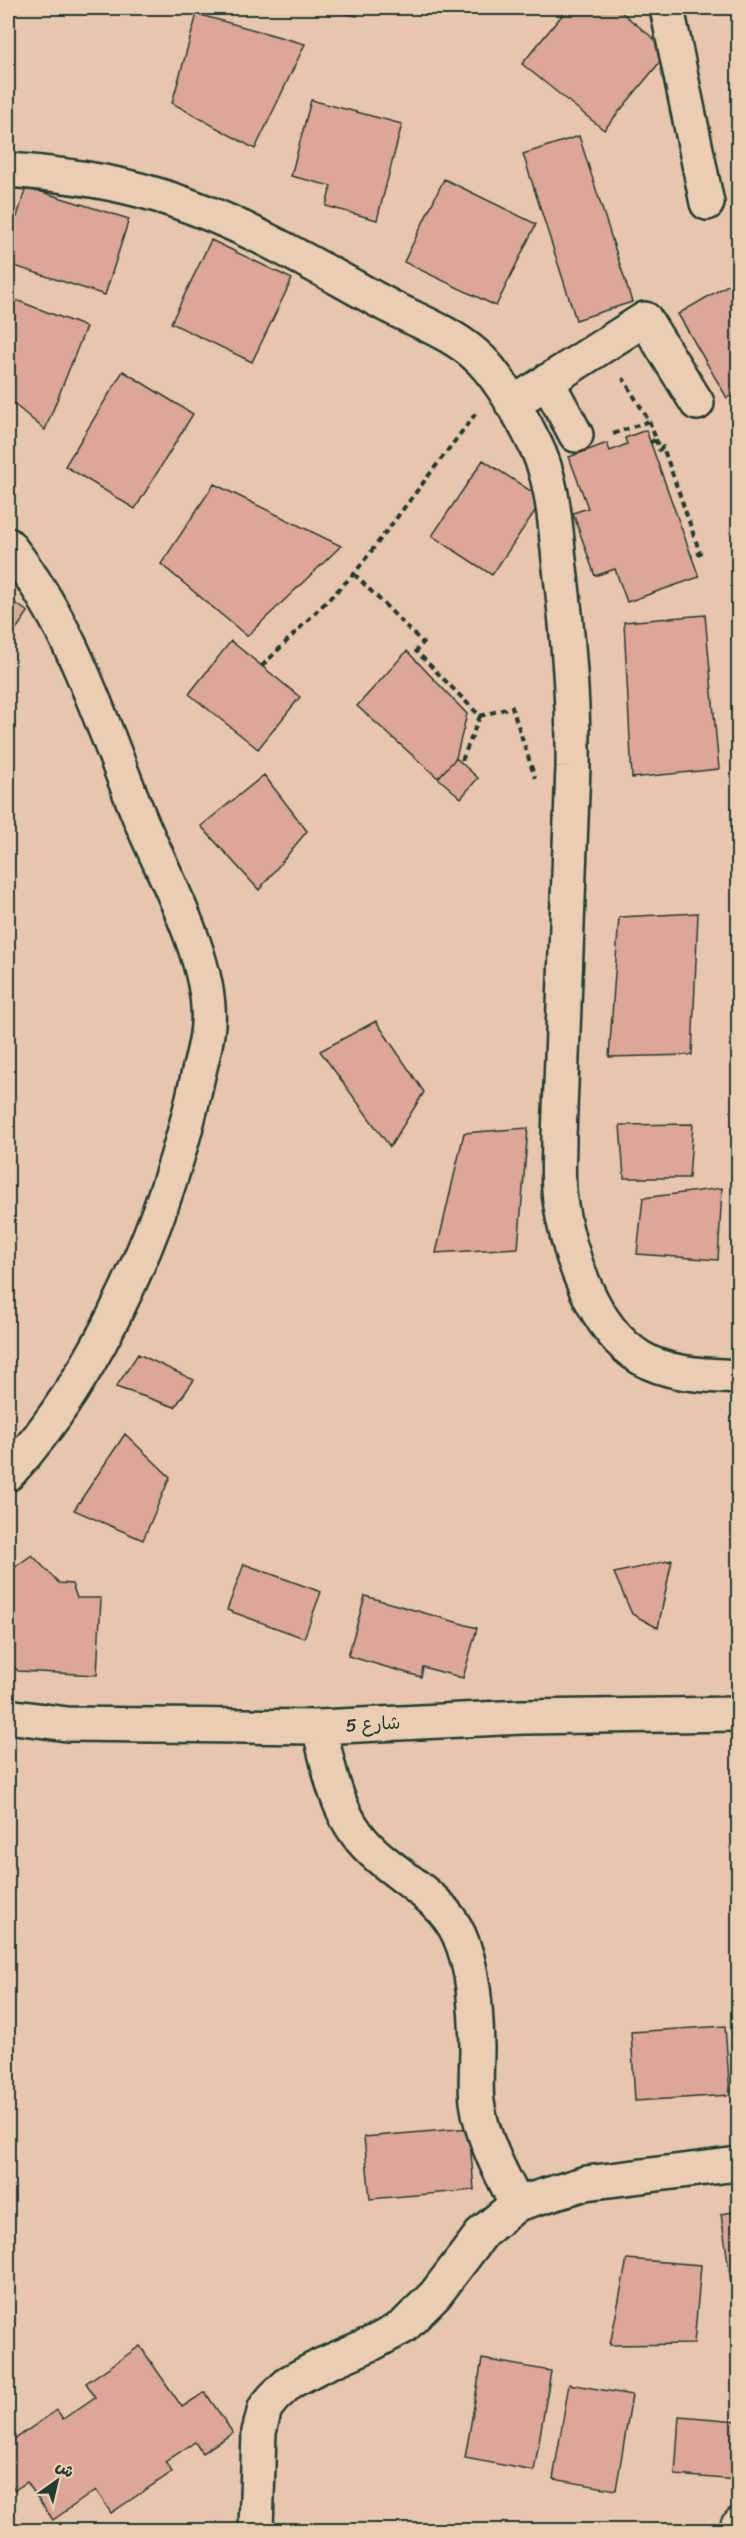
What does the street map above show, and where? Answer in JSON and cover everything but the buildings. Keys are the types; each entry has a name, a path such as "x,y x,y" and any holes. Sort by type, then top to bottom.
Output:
{"street":[{"path":"667,8 707,202"},
{"path":"8,170 94,179 157,195 216,217 321,267 384,304 451,336 482,360 505,394 536,446 552,497 570,658 573,767 559,1137 559,1198 567,1239 593,1302 607,1328 625,1346 642,1359 664,1368 695,1374 738,1377"},
{"path":"505,394 547,381 645,319 697,403"},
{"path":"547,381 576,435"},
{"path":"8,545 49,606 89,684 140,818 196,950 206,986 208,1024 188,1123 138,1264 77,1382 57,1412 8,1474"},
{"name":"شارع 5","path":"8,1716 67,1724 320,1727 523,1717 738,1714"},
{"path":"320,1727 333,1781 344,1811 357,1835 390,1867 438,1904 450,1918 466,1951 476,2016 477,2103 485,2135 517,2204"},
{"path":"256,2530 259,2432 265,2408 290,2382 403,2326 435,2295 483,2232 517,2204 586,2183 738,2164"}],"lane":[{"path":"732,2530 733,2524 738,2519"}],"path":[{"path":"617,369 649,421 659,450 663,447 700,553 691,556"},
{"path":"262,666 354,574 505,394"},
{"path":"608,436 649,421"},
{"path":"650,442 656,439"},
{"path":"354,574 423,643 416,651 480,716"},
{"path":"480,716 512,707 533,778 573,767"},
{"path":"461,763 480,716"}]}
